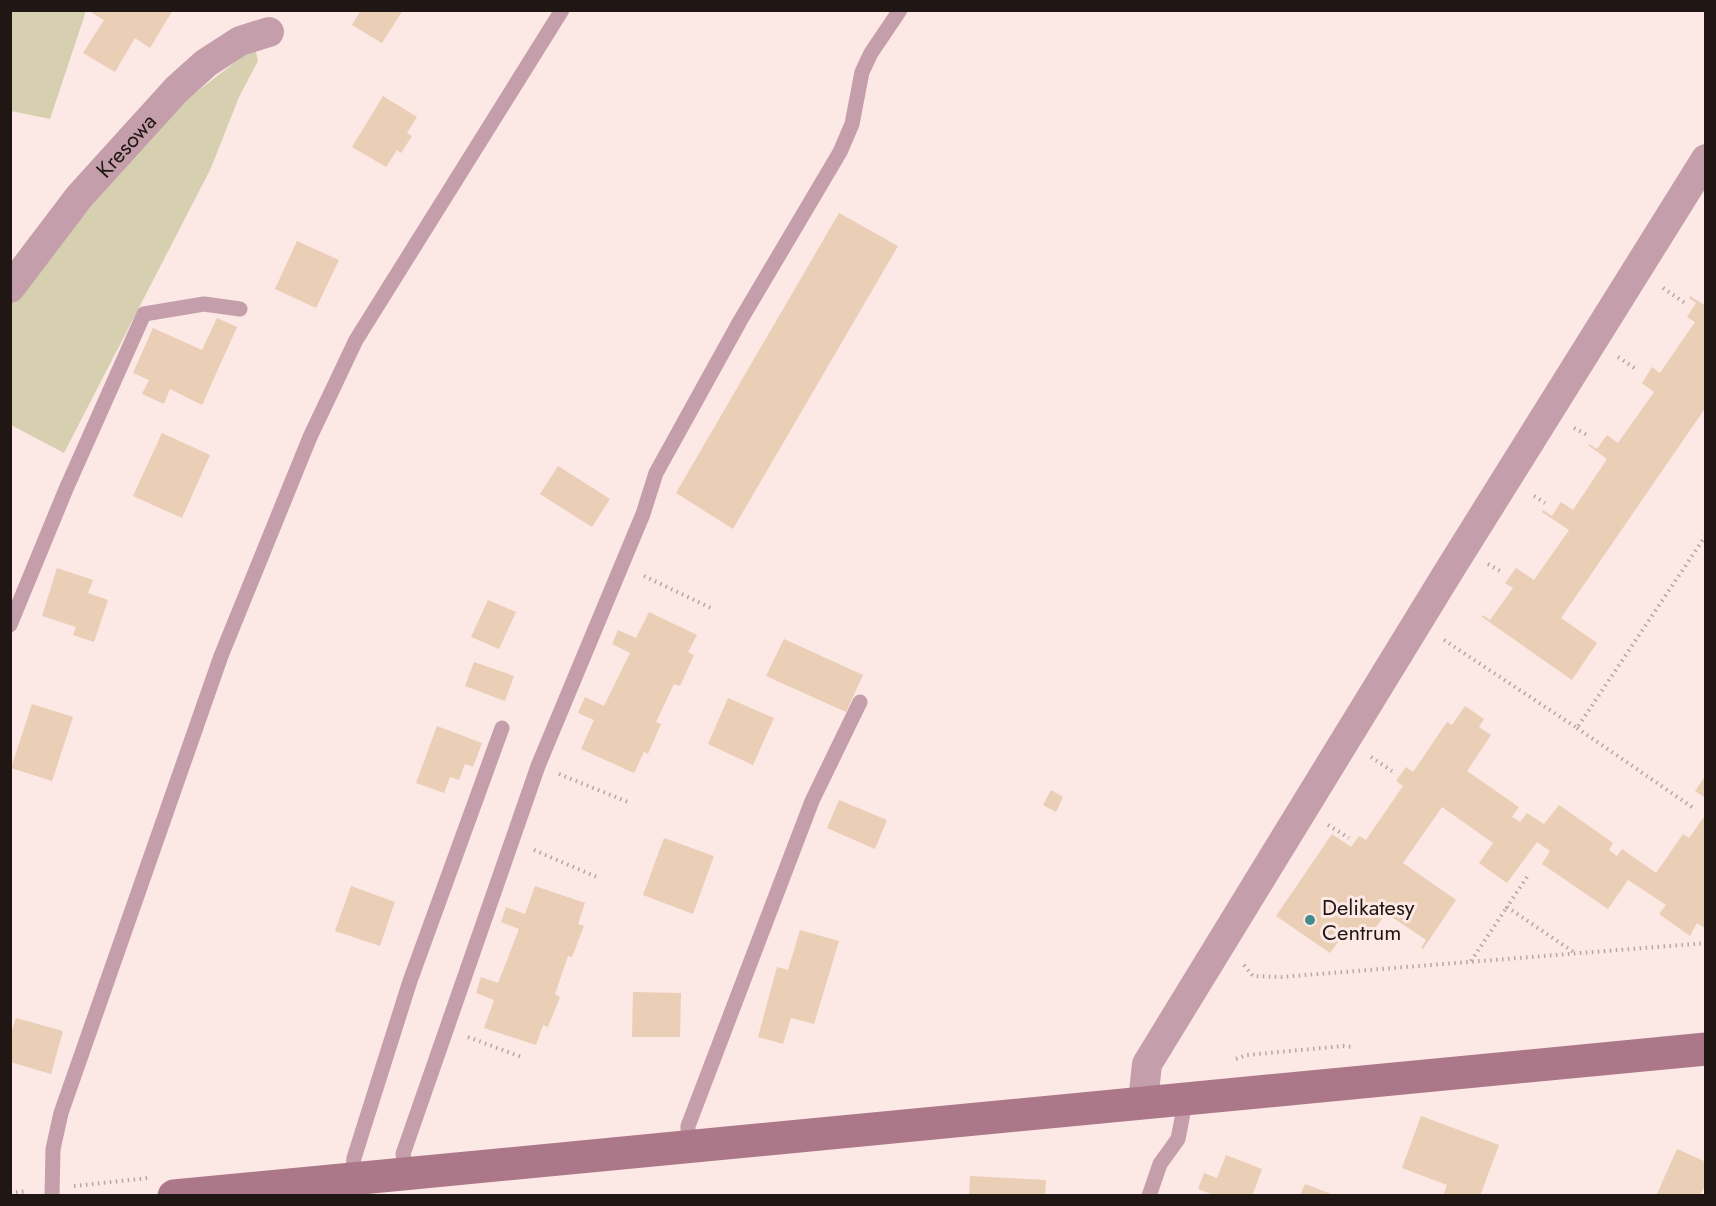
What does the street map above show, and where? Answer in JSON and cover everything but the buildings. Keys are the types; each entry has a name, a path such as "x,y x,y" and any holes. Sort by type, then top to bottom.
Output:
{"street":[{"name":"Kresowa","path":"10,288 79,197 176,90 206,63 240,41 269,32"},
{"path":"1143,1102 1146,1064 1453,564 1706,159"},
{"path":"174,1196 1706,1049"}],"lane":[{"path":"52,1196 53,1149 61,1113 222,656 310,437 356,340 562,10"},
{"path":"407,1174 403,1154 538,766 639,523 656,473 740,321 840,152 852,123 862,72 871,53 900,10"},
{"path":"10,625 66,489 144,314 204,304 240,309"},
{"path":"688,1147 688,1126 807,813 860,702"},
{"path":"352,1179 354,1158 410,981 502,728"},
{"path":"1149,1196 1160,1164 1178,1139 1186,1098"}],"path":[{"path":"1660,287 1685,303"},
{"path":"1610,352 1636,369"},
{"path":"1577,728 1706,535"},
{"path":"638,573 713,609"},
{"path":"1436,634 1692,807"},
{"path":"1363,752 1392,771"},
{"path":"552,771 628,802"},
{"path":"1320,820 1349,838"},
{"path":"524,846 599,878"},
{"path":"1470,961 1527,877"},
{"path":"1507,907 1576,954"},
{"path":"1242,961 1247,971 1261,978 1706,943"}],"shaded area":[{"path":"10,11 86,11 50,119 11,111"},
{"path":"255,47 258,61 239,97 211,168 64,453 11,425 11,300 173,110"}],"place":[{"name":"Delikatesy Centrum","path":"1310,920"}]}
